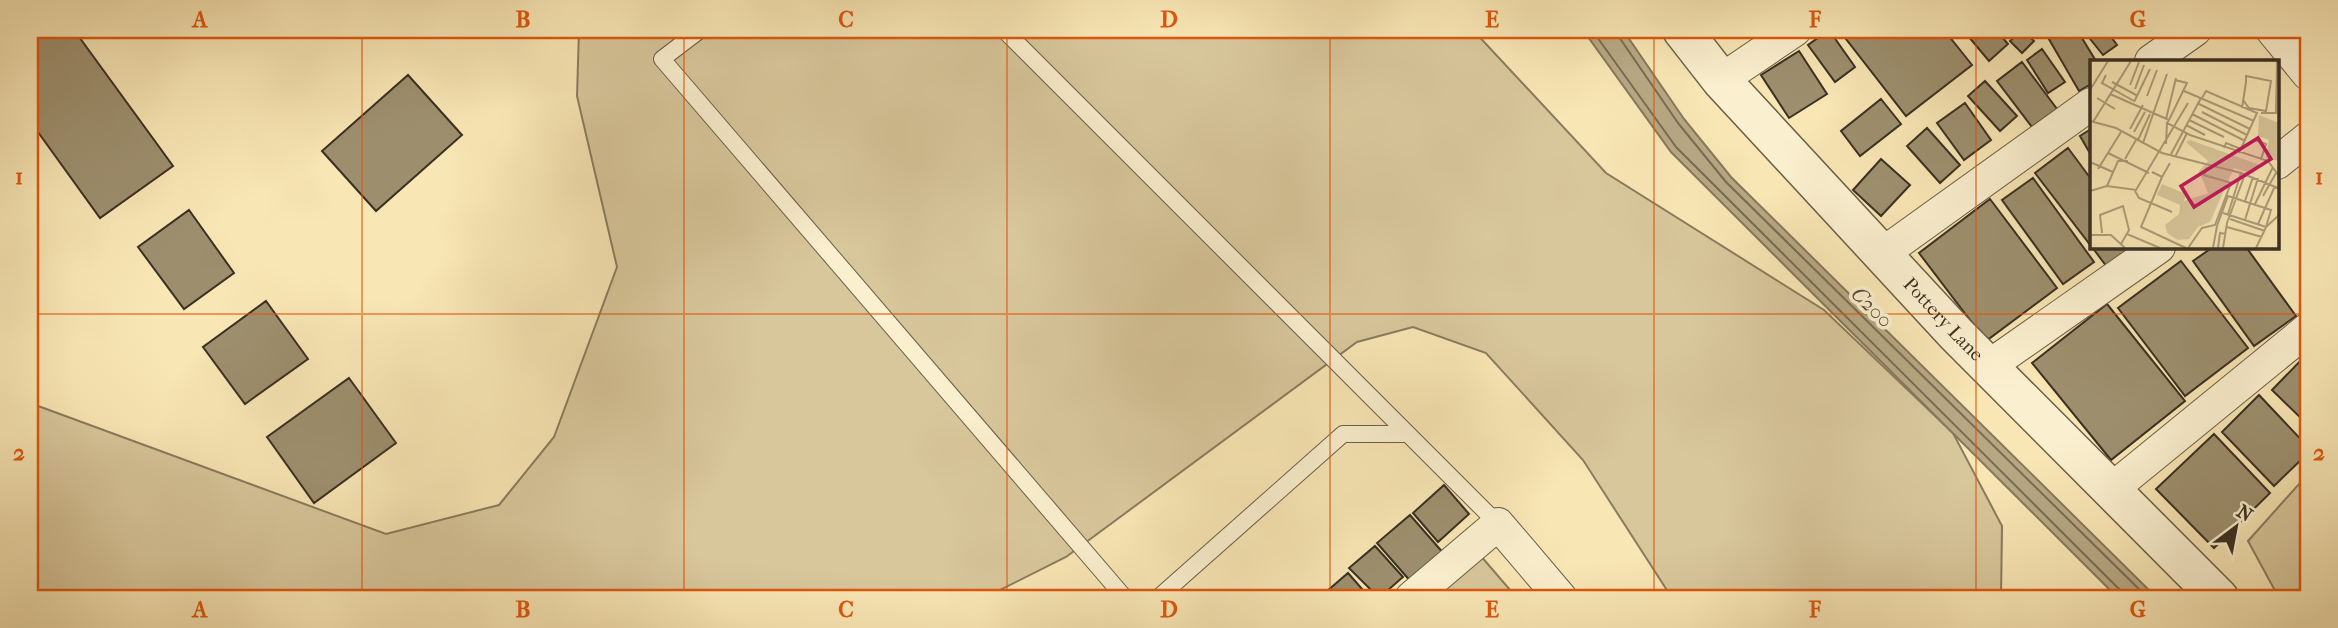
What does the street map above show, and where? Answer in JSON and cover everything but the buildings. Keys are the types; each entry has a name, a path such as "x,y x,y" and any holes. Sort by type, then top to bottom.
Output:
{"street":[{"name":"Pottery Lane","path":"1682,30 1721,80 1882,254 2219,598"},
{"path":"1721,80 1795,30"},
{"path":"2152,60 2195,30"},
{"path":"2272,30 2308,74"},
{"path":"1882,254 2090,105"},
{"path":"2278,162 2308,138"},
{"path":"1989,366 2158,248"},
{"path":"2112,489 2308,329"},
{"path":"1412,598 1498,524 1560,598"}],"lane":[{"path":"700,30 662,60 1125,598"},
{"path":"1004,30 1498,524"},
{"path":"1158,598 1343,434 1406,434"}],"shaded area":[{"path":"579,30 1473,30 1606,173 1824,310 1953,433 2002,526 2001,598 1672,598 1583,460 1486,353 1413,327 1357,342 1066,557 984,598 30,598 30,403 386,534 499,505 554,437 617,267 577,96"},
{"path":"2308,474 2308,598 2279,598 2248,541"},
{"path":"1480,555 1517,598 1429,598"}],"water":[{"path":"1583,30 1623,30 1684,119 1731,177 2157,598 2118,598 1671,152"}],"water label":[{"name":"C200","path":"1872,307"}]}
